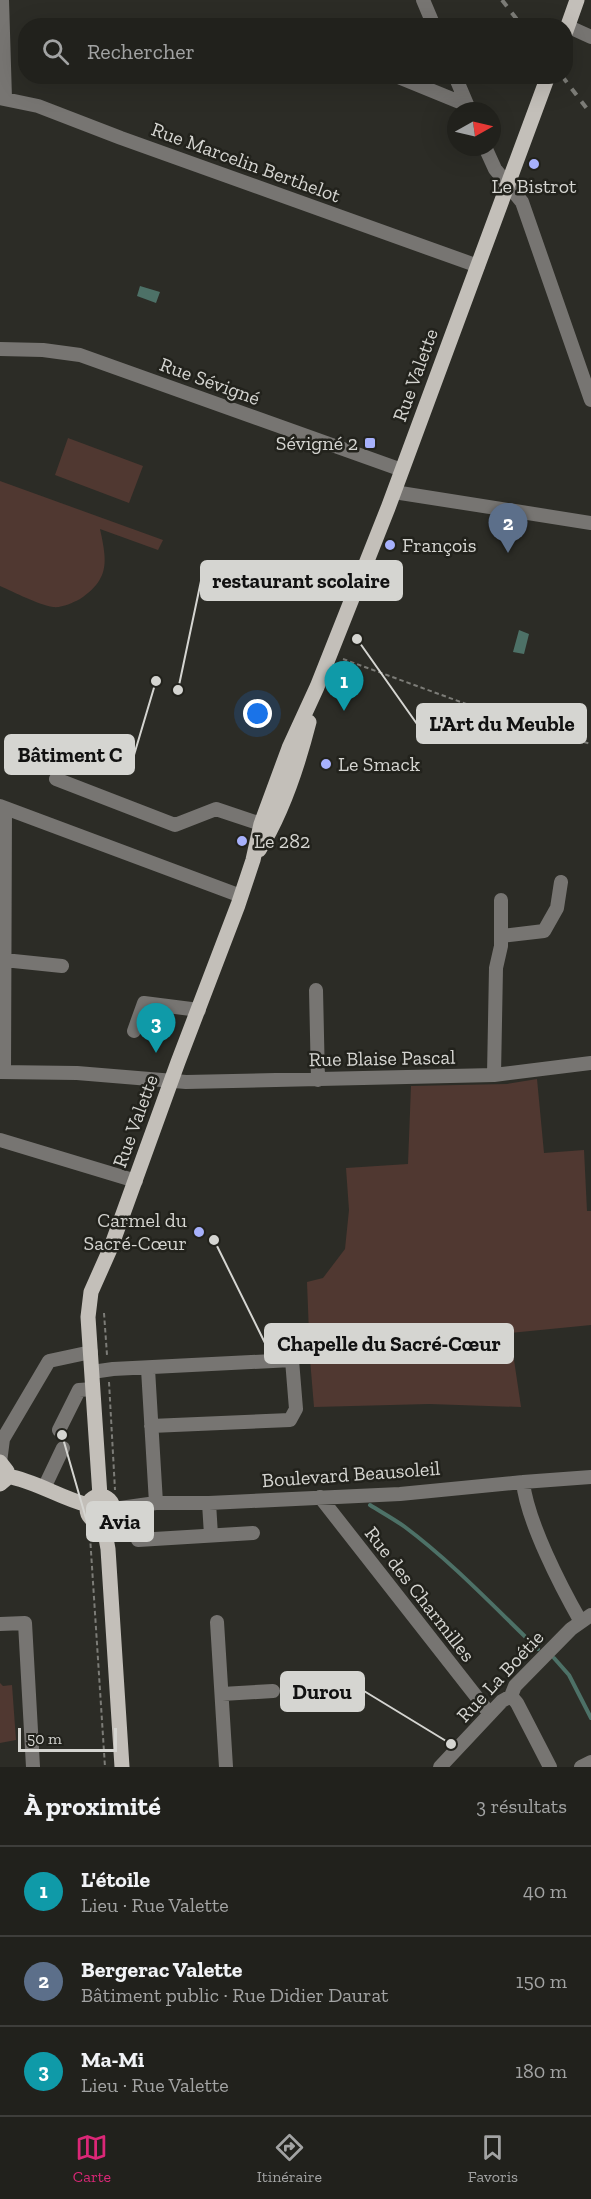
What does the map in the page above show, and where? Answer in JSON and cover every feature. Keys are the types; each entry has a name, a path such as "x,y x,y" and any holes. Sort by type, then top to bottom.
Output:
{"main road":[{"path":"570,18 577,0"},
{"name":"Rue Valette","path":"122,1767 108,1549 101,1508 88,1317 91,1292 136,1181 241,896 253,860 261,824 289,748 317,687 394,492 545,84"},
{"name":"Rue Valette","path":"253,860 272,829 302,750 317,687"},
{"name":"Boulevard Beausoleil","path":"2,1471 66,1498 101,1508"}],"street":[{"path":"2,0 3,98"},
{"path":"423,0 431,18"},
{"path":"573,31 591,37"},
{"path":"414,84 454,102"},
{"path":"458,84 466,102"},
{"name":"Rue Marcelin Berthelot","path":"3,98 38,106 478,266"},
{"path":"489,156 495,169 522,202 591,400"},
{"name":"Rue Sévigné","path":"0,349 44,350 80,355 402,470"},
{"path":"394,492 591,523"},
{"path":"56,779 175,825 216,809 261,824"},
{"path":"2,1072 3,807 241,896"},
{"path":"501,936 544,931 557,908 561,882"},
{"path":"494,1075 496,968 501,946 501,900"},
{"path":"4,960 62,966"},
{"path":"316,990 318,1080"},
{"path":"134,1031 144,1003 199,1010"},
{"name":"Rue Blaise Pascal","path":"2,1072 77,1073 172,1081 318,1080 494,1075 591,1063"},
{"path":"0,1140 136,1181"},
{"path":"2,1471 3,1439 50,1361 91,1352"},
{"path":"92,1372 292,1360 296,1409 290,1420 152,1426"},
{"path":"148,1369 156,1503"},
{"path":"59,1430 79,1390 93,1389"},
{"path":"45,1488 63,1448"},
{"name":"Boulevard Beausoleil","path":"101,1508 156,1503 209,1503 400,1494 591,1478"},
{"path":"523,1482 524,1494 536,1528 566,1596 586,1618"},
{"name":"Rue des Charmilles","path":"320,1497 490,1714"},
{"path":"209,1503 211,1535"},
{"path":"138,1540 253,1533"},
{"name":"Rue La Boétie","path":"440,1767 505,1697 511,1696 515,1686 586,1618"},
{"path":"217,1622 226,1767"},
{"path":"0,1624 25,1623 33,1767"},
{"path":"222,1694 273,1691"},
{"path":"511,1696 517,1702 550,1767"},
{"path":"581,1767 591,1762"}],"path":[{"path":"330,654 521,724 591,744"},
{"path":"104,1313 107,1360 113,1369 108,1378 116,1486 101,1508 105,1767"}],"shaded area":[{"path":"68,438 143,466 129,503 55,475"},
{"path":"0,481 163,540 158,550 100,529 105,560 104,569 97,584 80,599 67,605 53,607 41,604 0,586"},
{"path":"537,1079 544,1153 584,1150 587,1211 591,1211 591,1325 510,1333 521,1407 429,1404 314,1407 307,1282 323,1278 345,1249 349,1210 346,1168 408,1164 411,1086 507,1084"},
{"path":"0,1683 3,1686 12,1685 16,1740 0,1743"}],"water":[{"path":"140,286 160,292 156,303 137,296"},
{"path":"519,630 529,634 524,654 513,652"}],"waterway":[{"path":"370,1505 405,1527 440,1555 538,1649"},
{"path":"554,1658 569,1675 591,1718"}],"railway":[{"path":"502,0 516,18"},
{"path":"568,84 591,114"}],"place":[{"name":"Le Bistrot","path":"534,164"},
{"name":"Sévigné 2","path":"370,443"},
{"name":"François","path":"390,545"},
{"name":"Bergerac Valette","path":"508,553"},
{"name":"L'Art du Meuble","path":"357,639"},
{"name":"Bâtiment C","path":"156,681"},
{"name":"restaurant scolaire","path":"178,690"},
{"name":"L'étoile","path":"344,711"},
{"name":"Le Smack","path":"326,764"},
{"name":"Le 282","path":"242,841"},
{"name":"Ma-Mi","path":"156,1053"},
{"name":"Carmel du Sacré-Cœur","path":"199,1232"},
{"name":"Chapelle du Sacré-Cœur","path":"214,1240"},
{"name":"Avia","path":"62,1435"},
{"name":"Durou","path":"451,1744"}]}
